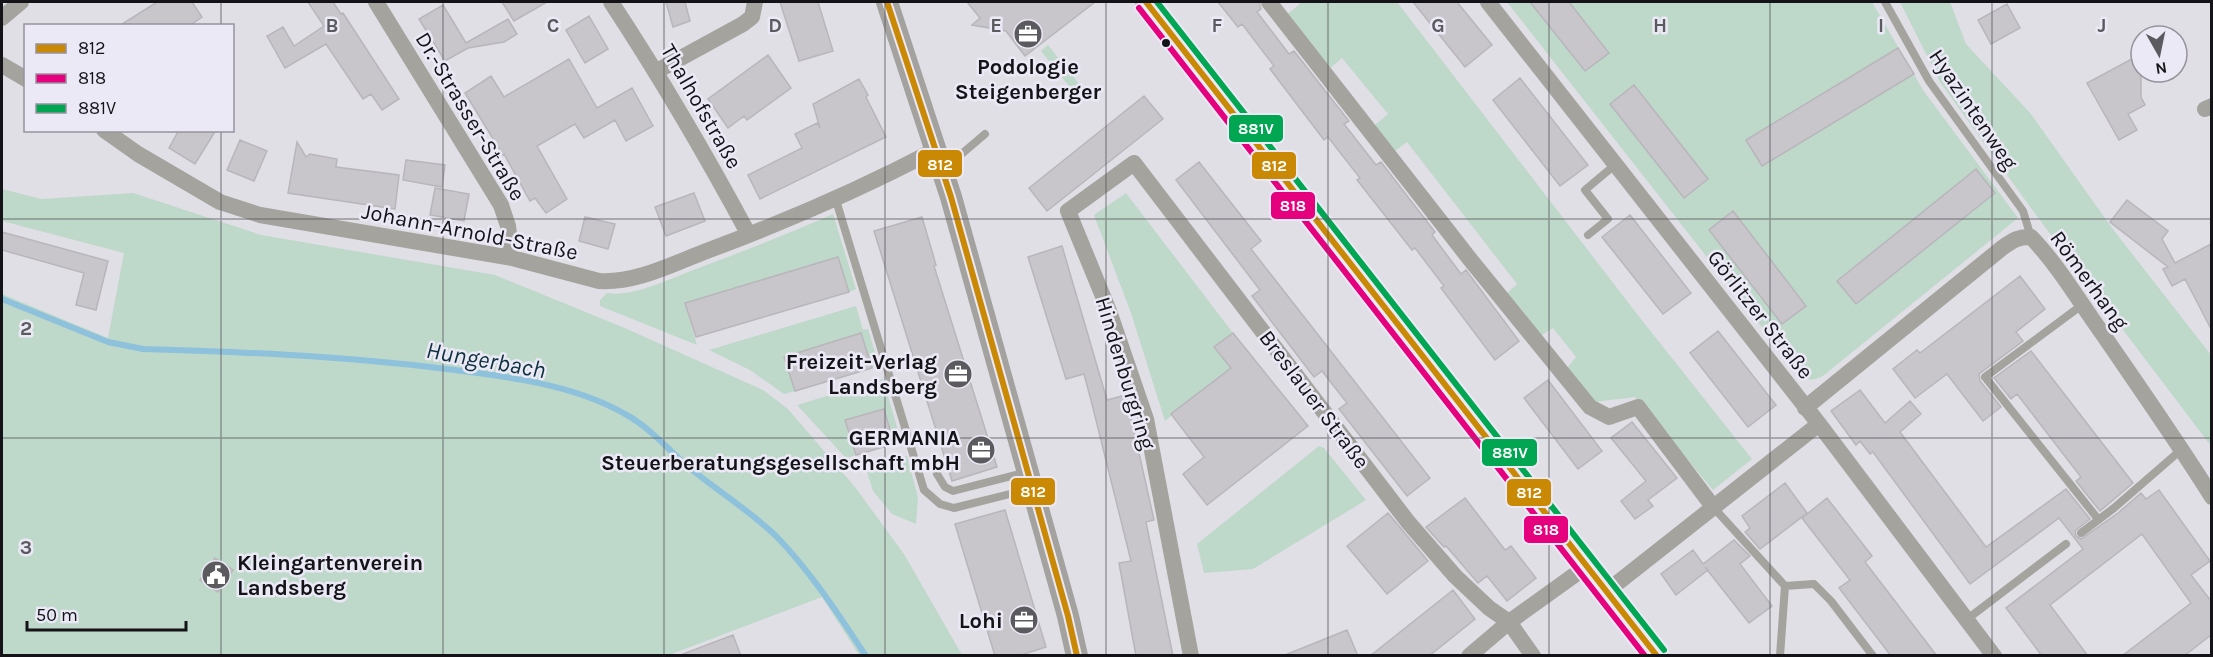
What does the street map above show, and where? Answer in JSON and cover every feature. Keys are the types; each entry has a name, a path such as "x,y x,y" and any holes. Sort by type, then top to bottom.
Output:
{"main road":[{"path":"887,2 951,197 1031,480 1077,656"},
{"path":"1146,2 1657,656"}],"street":[{"name":"Dr.-Strasser-Straße","path":"376,2 501,205 508,226 512,258"},
{"name":"Thalhofstraße","path":"612,2 657,71 749,235"},
{"path":"657,71 752,17 755,2"},
{"path":"1269,2 1468,258 1590,407 1609,417 1638,407 1714,508"},
{"name":"Görlitzer Straße","path":"1488,2 1819,424 1994,656"},
{"path":"2,65 24,78"},
{"name":"Johann-Arnold-Straße","path":"107,132 138,154 220,202 260,215 512,258 599,281 634,279 749,235 835,197 938,160"},
{"name":"Breslauer Straße","path":"1134,162 1408,522 1455,576 1489,609 1509,622 1533,656"},
{"name":"Hindenburgring","path":"1134,162 1068,211 1109,310 1146,419 1191,656"},
{"name":"Römerhang","path":"1805,408 2002,248 2023,236 2031,237 2042,248 2182,449 2211,497"},
{"path":"1606,592 1819,424"},
{"path":"1468,656 1509,622 1587,566"}],"lane":[{"name":"Hyazintenweg","path":"1886,2 1929,81 2023,211 2031,237"},
{"path":"938,160 985,134"},
{"path":"1588,235 1608,219 1585,190 1616,164"},
{"path":"835,197 924,490 940,504 954,508 1031,480"},
{"path":"2082,305 1985,377 2098,519"},
{"path":"2081,533 2114,508 2182,449"},
{"path":"937,474 945,487 953,491 1031,480"},
{"path":"1714,508 1785,586 1780,656"},
{"path":"1966,620 2066,544"},
{"path":"1785,586 1814,584 1832,601 1873,656"}],"green space":[{"path":"1298,2 1397,2 1637,314 1752,459 1713,490 1635,397 1594,402 1567,368 1576,357 1553,328 1537,338 1505,295 1517,284 1407,142 1395,151 1374,126 1388,114 1342,58 1329,69 1286,15 1300,4"},
{"path":"1507,2 1872,2 1923,90 2018,218 1824,375 1813,379 1801,377"},
{"path":"1900,2 1950,2 1966,44 2031,114 2112,228 2211,355 2211,446 2036,215 1940,82"},
{"path":"1048,45 1083,89 1076,95 1041,51"},
{"path":"2,189 41,199 133,193 261,235 495,275 627,329 763,390 788,409 855,487 904,554 962,655 859,655 822,597 669,655 2,655 2,294 108,338 124,253 2,221"},
{"path":"1126,193 1233,333 1214,347 1231,368 1165,421 1131,313 1094,215"},
{"path":"833,214 856,289 849,292 838,257 685,304 697,345 600,306 600,300 607,293 628,293 652,286 765,243"},
{"path":"856,306 863,330 868,329 879,366 872,368 861,334 784,357 795,391 784,394 750,370 709,350"},
{"path":"883,379 901,441 894,444 884,409 845,421 856,455 846,458 797,405"},
{"path":"1319,446 1324,448 1366,500 1253,569 1204,573 1197,544"},
{"path":"907,456 918,497 916,524 892,514 873,491 866,469"}],"building":[{"path":"157,2 192,2 202,17 192,24 122,24"},
{"path":"308,2 333,2 341,14 343,13 399,99 382,110 371,94 363,99 326,44 285,68 267,36 283,27 294,46 324,26"},
{"path":"502,2 547,2 514,21"},
{"path":"666,2 685,2 690,21 673,27"},
{"path":"780,2 818,2 833,51 799,61"},
{"path":"967,2 1095,2 1025,56 1006,31 972,25 980,18"},
{"path":"1218,2 1259,2 1261,9 1257,12 1289,54 1294,51 1349,121 1344,124 1376,165 1381,162 1435,232 1432,235 1461,274 1466,270 1519,341 1495,360 1441,288 1444,286 1415,248 1412,250 1357,180 1360,178 1328,137 1324,140 1270,69 1274,66 1242,24 1238,27"},
{"path":"1413,2 1457,2 1492,45 1465,67"},
{"path":"1530,2 1569,2 1609,53 1585,71"},
{"path":"2007,4 2020,28 1991,44 1978,20"},
{"path":"443,5 466,43 508,19 517,34 504,42 468,48 445,61 419,19"},
{"path":"589,16 608,49 585,63 566,30"},
{"path":"1898,48 1914,74 1762,166 1746,140"},
{"path":"768,55 791,88 747,120 744,116 728,128 708,99"},
{"path":"569,59 597,108 632,88 653,126 626,141 615,120 584,138 575,124 537,146 567,199 546,213 535,198 530,201 504,154 465,93 491,76 504,97"},
{"path":"2129,60 2129,84 2141,84 2141,97 2145,105 2128,114 2137,130 2119,140 2087,83"},
{"path":"1520,78 1588,165 1560,186 1493,100"},
{"path":"859,79 886,137 760,199 748,175 802,148 795,134 817,123 820,128 813,104"},
{"path":"1634,85 1708,179 1684,198 1610,104"},
{"path":"1144,96 1163,119 1047,211 1029,188"},
{"path":"178,132 215,132 195,164 169,148"},
{"path":"240,140 267,151 254,181 227,170"},
{"path":"297,142 306,157 310,154 337,159 336,167 399,175 395,209 288,193"},
{"path":"406,160 445,165 442,187 403,180"},
{"path":"1199,162 1261,241 1251,249 1430,478 1407,496 1339,409 1347,403 1322,371 1314,377 1252,296 1260,290 1176,180"},
{"path":"1976,169 1995,193 1856,304 1837,281"},
{"path":"435,188 469,194 464,221 430,215"},
{"path":"694,193 705,221 666,236 655,207"},
{"path":"2127,200 2168,231 2162,239 2175,263 2211,244 2211,329 2185,279 2172,286 2163,269 2168,267 2110,222"},
{"path":"1733,211 1806,306 1782,324 1709,230"},
{"path":"1630,215 1691,293 1663,314 1602,237"},
{"path":"585,217 615,224 608,249 579,241"},
{"path":"922,217 936,265 934,266 997,467 952,481 874,231"},
{"path":"2,232 108,261 96,310 76,305 84,273 2,250"},
{"path":"1062,246 1107,400 1126,395 1154,520 1146,522 1173,656 1136,656 1119,563 1131,561 1084,374 1066,379 1028,257"},
{"path":"838,257 849,292 696,337 685,303"},
{"path":"2020,276 2045,309 2016,332 2023,341 1979,374 1980,381 2001,407 1983,421 1947,374 1915,398 1893,369 1917,350 1920,353"},
{"path":"1718,331 1776,405 1748,427 1690,353"},
{"path":"861,333 872,368 795,391 784,357"},
{"path":"1233,333 1308,426 1207,505 1183,474 1204,457 1171,414 1231,368 1214,347"},
{"path":"2031,351 2133,483 2100,511 2076,481 2081,477 2017,394 2011,399 1994,378"},
{"path":"1548,380 1602,451 1578,469 1524,398"},
{"path":"1860,390 1885,423 1910,401 1921,414 1900,432 1986,547 2066,489 2090,519 2075,531 2076,536 2081,539 2118,513 2141,493 2146,499 2159,490 2210,561 2191,575 2211,601 2211,635 2184,656 2122,656 2191,603 2142,534 2050,605 2088,656 2042,656 2006,608 2083,549 2059,518 1970,584 1873,452 1870,454 1860,441 1856,445 1831,411"},
{"path":"884,409 894,444 856,455 845,420"},
{"path":"1632,422 1677,478 1648,500 1653,506 1635,519 1621,501 1646,481 1611,438"},
{"path":"1785,483 1807,513 1760,549 1745,532 1750,528 1742,516"},
{"path":"1465,498 1505,550 1511,546 1536,578 1507,601 1487,576 1478,583 1426,527"},
{"path":"1827,498 1872,556 1865,562 1937,656 1891,656 1839,588 1850,580 1802,518"},
{"path":"1005,510 1046,647 1018,656 995,656 955,524"},
{"path":"1388,513 1428,561 1387,594 1347,546"},
{"path":"1734,540 1750,556 1740,564 1772,606 1749,623 1708,570 1676,595 1661,574 1693,550 1703,564"},
{"name":"Kleingartenverein Landsberg","path":"215,558 233,570 218,592 200,580"},
{"path":"1453,590 1475,619 1429,656 1370,656"},
{"path":"1347,630 1358,656 1285,656 1285,655"},
{"path":"733,635 741,656 683,656 683,654"}],"waterway":[{"name":"Hungerbach","path":"2,299 108,342 143,349 294,355 446,369 561,388 605,404 643,426 691,469 776,536 812,579 866,656"}],"transit line":[{"name":"812","path":"887,2 951,197 1068,616 1077,656"},
{"name":"812","path":"1146,2 1657,656"},
{"name":"881V","path":"1157,2 1664,650"},
{"name":"818","path":"1139,8 1645,656"}],"place":[{"name":"Podologie Steigenberger","path":"1028,34"},
{"name":"Freizeit-Verlag Landsberg","path":"958,374"},
{"name":"GERMANIA Steuerberatungsgesellschaft mbH","path":"981,450"},
{"name":"Kleingartenverein Landsberg","path":"216,575"},
{"name":"Lohi","path":"1024,620"}]}
